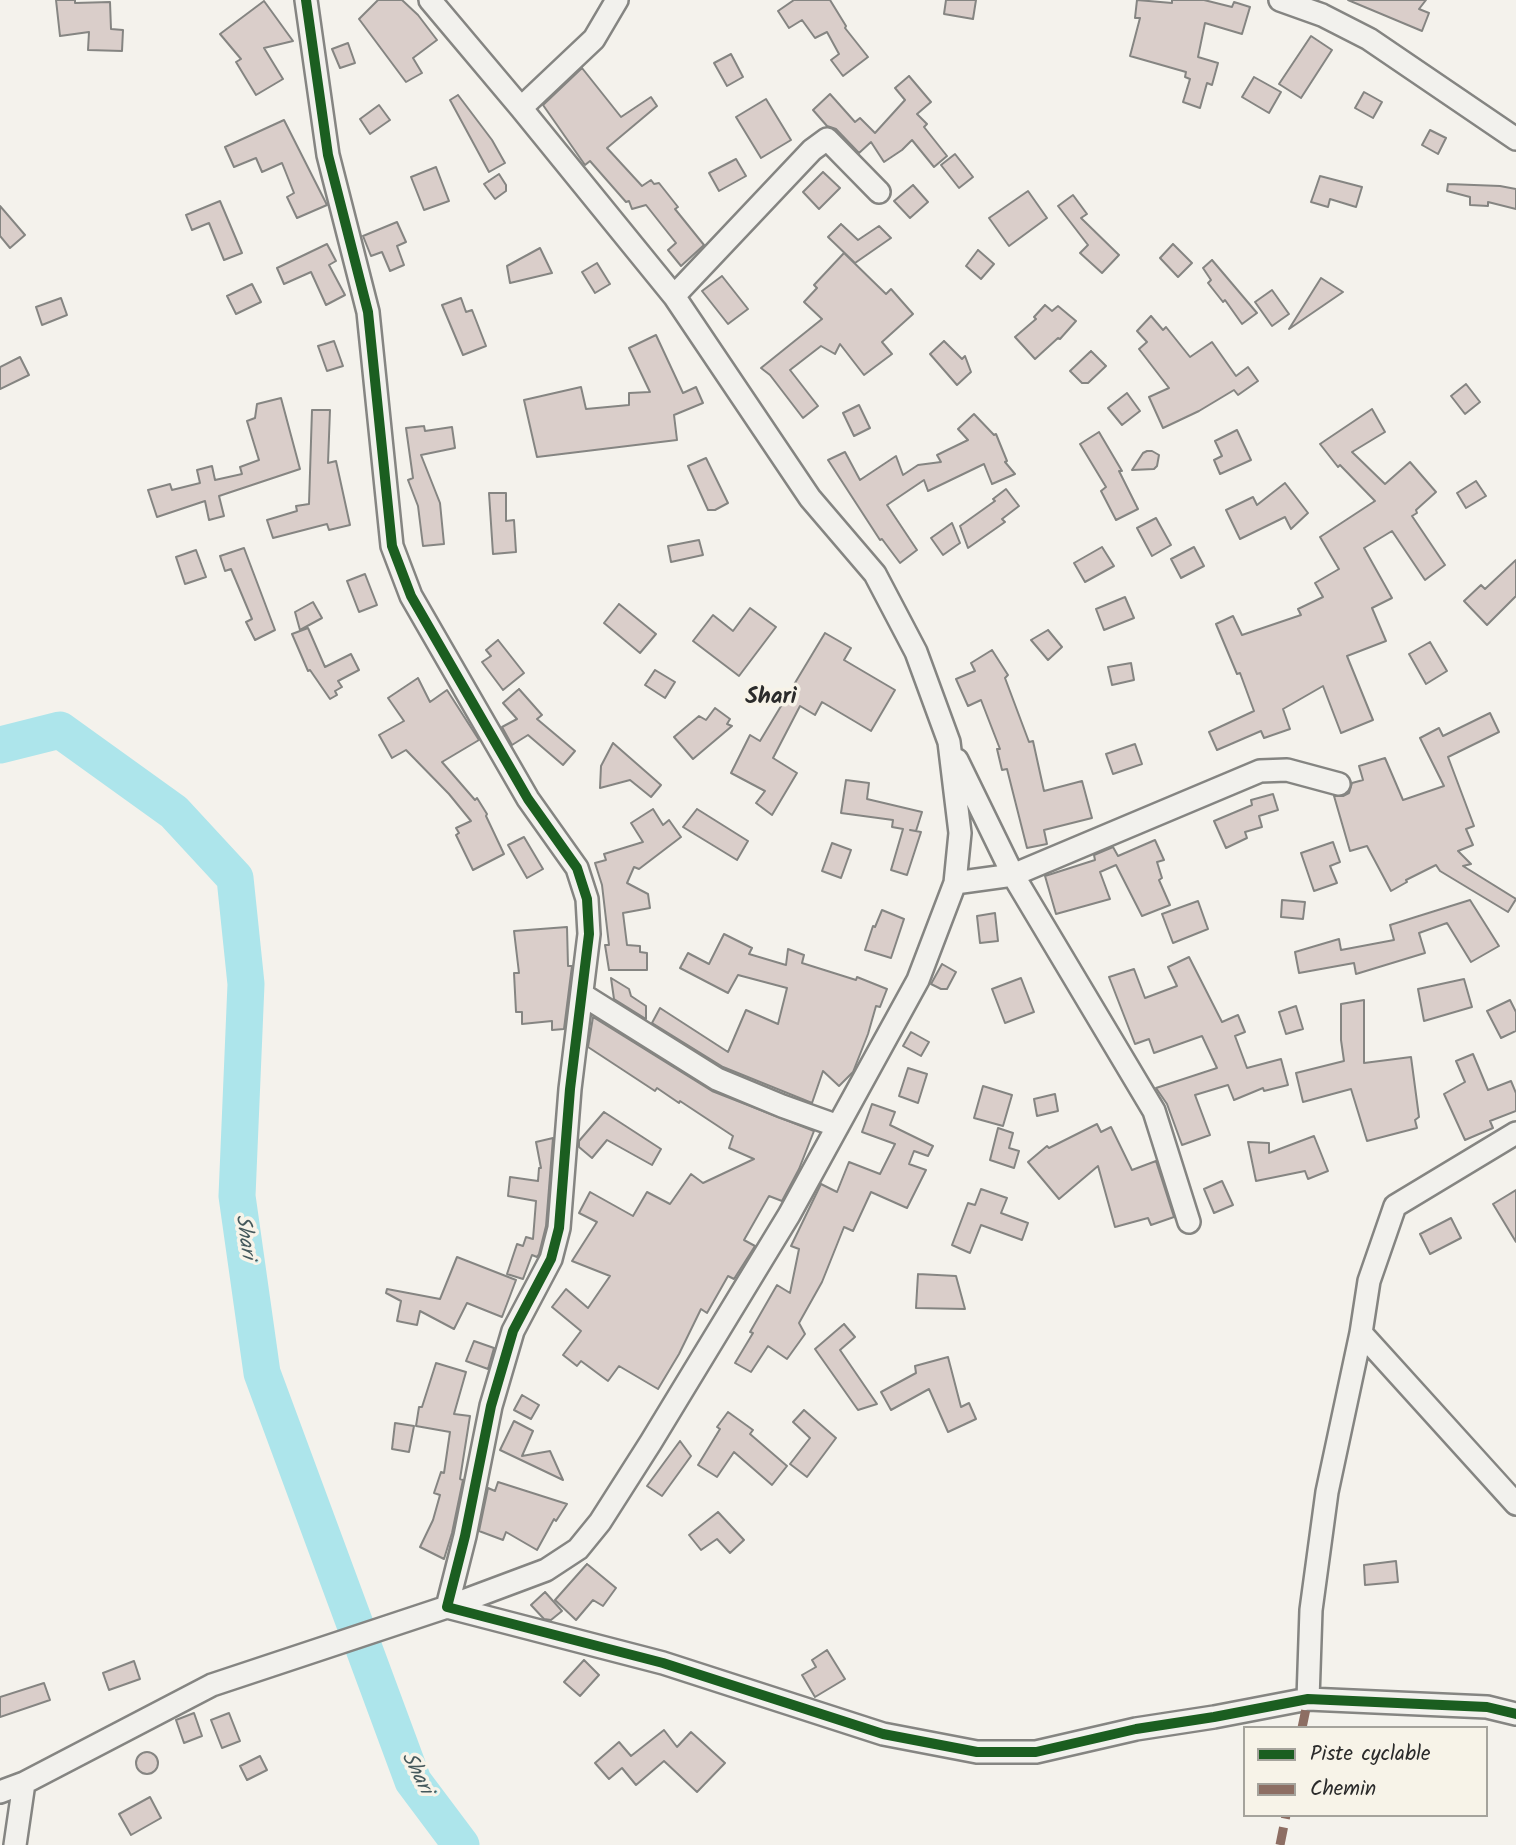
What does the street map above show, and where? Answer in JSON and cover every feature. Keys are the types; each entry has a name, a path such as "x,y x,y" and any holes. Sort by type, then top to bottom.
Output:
{"street":[{"path":"306,0 328,155 368,312 392,545 411,596 528,799 577,868 587,899 589,934 570,1089 559,1228 551,1259 509,1343 491,1406 465,1535 447,1607"},
{"path":"429,0 674,296 810,498 875,574 916,652 949,743 1013,875 1154,1111 1189,1222"},
{"path":"521,108 594,39 617,0"},
{"path":"1280,0 1322,15 1369,39 1516,139"},
{"path":"674,296 812,150 827,139 879,192"},
{"path":"0,1792 24,1783 212,1685 447,1607 546,1570 578,1549 600,1522 789,1215 918,980 956,883 960,833 949,743"},
{"path":"956,883 1013,875 1260,771 1287,770 1339,784"},
{"path":"583,995 717,1079 838,1126"},
{"path":"1308,1699 1311,1610 1327,1492 1361,1333 1369,1281 1395,1206 1516,1133"},
{"path":"1361,1333 1516,1504"},
{"path":"447,1607 663,1663 883,1734 977,1752 1036,1752 1136,1729 1308,1699 1487,1707 1516,1714"},
{"path":"15,1845 24,1783"}],"building":[{"path":"56,0 75,0 75,3 110,2 111,29 123,30 122,51 88,50 89,32 60,36"},
{"path":"378,0 402,0 418,15 437,40 413,58 422,73 406,82 359,19"},
{"path":"794,0 830,0 845,28 868,57 843,76 831,60 839,54 827,32 815,38 802,20 789,28 778,11"},
{"path":"946,0 976,0 973,19 944,14"},
{"path":"1137,0 1172,3 1172,0 1204,0 1232,7 1234,2 1250,7 1242,34 1205,23 1198,57 1218,63 1212,85 1207,83 1200,108 1183,102 1190,79 1185,77 1186,72 1130,56 1140,18 1135,18"},
{"path":"1348,0 1426,0 1419,9 1429,13 1422,31"},
{"path":"264,1 293,41 264,48 283,79 256,95 236,62 241,59 220,34"},
{"path":"1311,36 1332,50 1301,98 1279,84"},
{"path":"348,43 355,63 340,68 332,49"},
{"path":"731,54 743,77 727,86 714,63"},
{"path":"582,68 621,117 651,97 657,106 607,148 642,186 651,180 654,184 659,183 678,207 675,209 704,245 681,266 668,250 676,243 646,205 632,209 629,201 626,202 590,161 585,165 543,105"},
{"path":"909,76 931,102 917,114 927,124 924,127 947,156 934,167 912,140 884,162 871,142 859,153 836,129 827,126 813,110 830,94 855,122 860,118 875,133 905,100 895,88"},
{"path":"1254,77 1281,92 1269,113 1242,97"},
{"path":"1364,92 1382,102 1373,118 1355,108"},
{"path":"458,95 492,140 505,163 489,172 450,100"},
{"path":"766,99 791,140 761,158 736,117"},
{"path":"379,105 390,120 370,134 360,119"},
{"path":"284,120 327,205 297,218 287,197 294,193 282,163 262,172 256,158 234,167 225,147"},
{"path":"1430,130 1446,138 1438,154 1422,145"},
{"path":"955,154 973,177 959,188 941,165"},
{"path":"736,159 746,176 719,191 709,173"},
{"path":"436,167 449,201 424,210 411,177"},
{"path":"823,172 840,188 819,209 803,192"},
{"path":"499,174 506,185 506,191 495,199 484,184"},
{"path":"1320,176 1362,187 1356,207 1330,199 1328,207 1311,202"},
{"path":"1448,184 1516,189 1516,209 1488,202 1488,206 1470,205 1470,197 1447,191"},
{"path":"913,185 928,202 910,218 894,201"},
{"path":"1028,191 1047,218 1009,246 989,218"},
{"path":"1073,195 1087,214 1081,218 1119,255 1102,273 1080,253 1088,245 1058,206"},
{"path":"220,201 242,253 224,260 209,223 192,230 186,215"},
{"path":"0,206 25,235 10,248 0,236"},
{"path":"397,222 406,242 397,246 404,265 390,271 382,252 371,256 363,236"},
{"path":"841,224 858,240 879,226 891,238 855,263 828,237"},
{"path":"327,244 336,261 329,265 345,295 326,305 311,272 284,284 277,268"},
{"path":"1173,244 1192,263 1178,277 1160,258"},
{"path":"540,248 552,273 510,283 507,266"},
{"path":"978,250 994,264 981,279 966,266"},
{"path":"844,253 886,294 891,289 913,314 882,342 892,354 864,375 840,344 835,354 821,346 790,370 818,406 803,418 770,375 761,368 822,319 804,302 817,288 814,285"},
{"path":"1212,260 1257,313 1242,324 1225,300 1223,302 1208,283 1211,280 1203,268"},
{"path":"597,263 610,284 595,293 582,272"},
{"path":"722,276 748,309 728,324 702,291"},
{"path":"1321,278 1343,292 1289,329"},
{"path":"252,284 261,302 236,314 227,296"},
{"path":"1272,290 1289,314 1272,326 1255,302"},
{"path":"61,298 67,315 42,325 36,307"},
{"path":"461,298 466,312 472,310 486,346 463,355 442,305"},
{"path":"1045,305 1052,311 1058,306 1076,321 1060,339 1035,359 1015,337 1036,319 1034,317"},
{"path":"1151,316 1163,330 1166,327 1190,357 1212,342 1236,376 1248,367 1258,381 1238,395 1234,390 1163,428 1149,397 1169,388 1139,349 1147,342 1137,331"},
{"path":"656,335 683,393 696,387 703,403 674,415 677,440 537,457 524,400 581,387 586,409 629,405 629,393 650,392 629,348"},
{"path":"334,341 343,366 327,371 318,346"},
{"path":"944,341 962,359 965,356 971,372 957,385 930,354"},
{"path":"1091,351 1106,366 1088,383 1082,383 1070,371"},
{"path":"20,357 29,375 0,389 0,367"},
{"path":"1466,384 1480,402 1465,414 1451,396"},
{"path":"1127,393 1140,411 1122,425 1108,408"},
{"path":"281,398 300,469 219,496 224,516 209,520 205,501 157,517 148,490 170,484 172,490 200,483 197,470 212,466 215,480 242,474 240,467 259,460 247,421 255,418 257,404"},
{"path":"859,405 870,428 854,436 843,413"},
{"path":"1372,409 1385,432 1352,452 1385,484 1410,462 1436,492 1412,516 1445,565 1425,580 1392,531 1364,548 1392,598 1372,608 1386,641 1347,656 1373,720 1341,733 1323,686 1283,709 1290,729 1264,738 1261,731 1217,750 1209,732 1254,711 1240,673 1237,674 1216,624 1233,616 1242,635 1301,615 1298,609 1323,597 1315,583 1339,569 1320,537 1375,501 1340,465 1338,467 1320,444"},
{"path":"312,410 330,410 328,463 336,461 350,525 329,530 327,524 273,538 267,520 297,511 296,506 309,504"},
{"path":"974,414 996,434 1007,461 1005,462 1015,474 992,484 984,464 928,491 924,480 887,505 917,550 900,563 882,539 880,540 828,460 845,452 860,480 896,456 903,475 918,465 941,462 937,455 968,440 958,429"},
{"path":"424,426 425,431 452,427 455,448 421,455 440,503 444,544 423,546 418,506 408,480 413,478 406,428"},
{"path":"1237,430 1251,460 1220,474 1214,460 1222,456 1215,441"},
{"path":"1099,432 1122,471 1119,471 1138,509 1116,520 1101,491 1106,487 1080,444"},
{"path":"1147,451 1159,455 1157,466 1154,469 1132,470 1143,453"},
{"path":"706,458 728,503 715,510 708,510 688,466"},
{"path":"1476,481 1486,496 1466,508 1457,493"},
{"path":"1285,483 1308,513 1291,529 1285,517 1240,539 1226,510 1253,497 1257,505"},
{"path":"1006,489 1019,506 1002,519 1005,522 968,548 960,526 995,501 993,499"},
{"path":"489,493 506,493 506,521 514,520 516,552 493,554"},
{"path":"1156,518 1171,545 1152,556 1137,528"},
{"path":"952,523 960,543 943,555 931,538"},
{"path":"699,540 703,555 671,562 668,546"},
{"path":"1102,547 1114,566 1085,582 1074,563"},
{"path":"1194,547 1204,566 1181,578 1171,559"},
{"path":"244,548 275,630 255,640 246,622 252,619 231,569 225,571 220,556"},
{"path":"196,550 206,577 185,584 176,557"},
{"path":"1516,560 1516,596 1487,625 1464,601 1481,585 1485,589"},
{"path":"365,574 377,605 359,612 347,581"},
{"path":"1125,597 1134,618 1104,630 1096,609"},
{"path":"313,602 322,618 300,630 295,612"},
{"path":"619,604 656,634 640,653 604,623"},
{"path":"750,608 776,627 739,676 693,641 713,615 733,631"},
{"path":"308,628 325,667 351,654 359,670 338,681 342,687 335,691 337,695 330,699 310,670 308,671 292,634"},
{"path":"1048,630 1062,647 1048,660 1031,640"},
{"path":"825,633 851,648 844,660 895,690 871,731 822,702 815,715 800,706 773,758 797,773 772,815 756,803 765,791 731,773 750,735 760,741"},
{"path":"498,640 524,673 503,690 482,662 491,656 486,650"},
{"path":"1430,642 1447,671 1426,684 1409,654"},
{"path":"992,650 1008,675 1005,678 1029,742 1033,741 1044,791 1082,781 1092,818 1044,830 1047,844 1027,848 1007,769 1002,770 997,749 1000,749 981,700 968,706 956,679 975,671 971,663"},
{"path":"1131,663 1134,680 1112,685 1108,667"},
{"path":"655,670 675,682 665,698 645,685"},
{"path":"418,678 430,702 447,690 479,740 442,762 475,800 477,798 504,854 473,870 456,835 459,833 456,828 471,821 406,750 392,758 379,735 404,721 388,698"},
{"path":"519,689 542,715 537,719 575,751 563,765 528,735 512,745 502,727 517,719 503,703"},
{"path":"715,708 730,719 727,724 732,726 693,759 674,737 699,716 706,720"},
{"path":"1490,713 1499,732 1448,757 1474,826 1466,829 1473,845 1458,851 1471,864 1463,866 1516,899 1508,912 1440,871 1436,865 1391,891 1367,846 1350,851 1334,796 1349,793 1352,783 1363,780 1359,766 1385,758 1403,800 1444,786 1420,738 1439,728 1443,736"},
{"path":"613,743 661,785 651,797 630,780 600,788 601,766"},
{"path":"1135,744 1142,764 1113,774 1106,754"},
{"path":"846,780 869,783 867,799 922,812 916,831 910,830 921,832 907,875 891,870 903,829 892,827 893,820 841,813"},
{"path":"1273,794 1278,810 1259,816 1262,827 1245,832 1247,838 1226,848 1214,821 1252,805 1251,800"},
{"path":"653,809 663,825 669,820 681,837 639,869 634,867 627,883 648,894 650,908 623,913 627,945 640,946 640,952 647,953 647,970 609,970 602,885 595,863 606,860 604,854 643,842 631,823"},
{"path":"697,809 748,841 737,860 683,827"},
{"path":"524,837 543,869 527,878 508,845"},
{"path":"1155,840 1164,860 1157,862 1162,878 1159,880 1170,905 1142,916 1116,865 1100,872 1110,899 1056,914 1045,876 1095,860 1094,855 1113,847 1118,856"},
{"path":"1333,842 1340,862 1330,866 1337,883 1314,891 1301,853"},
{"path":"832,843 851,850 841,878 822,871"},
{"path":"1282,900 1305,902 1303,919 1281,917"},
{"path":"1470,900 1499,946 1471,962 1447,923 1419,933 1425,953 1356,974 1354,963 1299,973 1295,952 1339,939 1341,950 1394,940 1390,925"},
{"path":"1198,901 1208,929 1173,943 1162,914"},
{"path":"882,910 904,919 891,958 865,950"},
{"path":"995,913 998,941 980,943 977,916"},
{"path":"567,927 568,966 572,966 564,1029 552,1030 552,1021 522,1024 522,1012 516,1012 514,973 519,973 514,931"},
{"path":"724,934 752,948 749,954 786,965 788,949 804,955 802,963 856,980 857,977 887,989 880,1007 876,1006 853,1072 839,1086 823,1071 812,1103 723,1067 652,1023 660,1008 728,1052 746,1010 778,1024 787,988 738,975 728,993 680,968 688,953 709,964"},
{"path":"1189,957 1222,1022 1238,1015 1245,1032 1235,1036 1247,1068 1281,1059 1288,1085 1264,1091 1263,1088 1234,1100 1228,1085 1195,1095 1210,1135 1182,1145 1167,1104 1156,1088 1217,1068 1202,1036 1154,1053 1149,1039 1135,1044 1109,977 1134,969 1145,998 1177,986 1168,967"},
{"path":"942,964 956,972 947,989 931,984"},
{"path":"611,978 629,989 631,996 646,1006 646,1019 614,999"},
{"path":"1021,978 1034,1012 1005,1023 992,989"},
{"path":"1464,979 1472,1007 1424,1021 1418,989"},
{"path":"1364,1000 1364,1063 1411,1057 1419,1117 1415,1120 1417,1128 1367,1141 1351,1089 1303,1102 1296,1073 1344,1061 1341,1004"},
{"path":"1510,1000 1516,1012 1516,1031 1501,1038 1487,1011"},
{"path":"1296,1006 1303,1029 1286,1034 1279,1012"},
{"path":"593,1017 712,1091 814,1131 799,1169 782,1201 769,1196 744,1240 755,1246 734,1279 728,1276 707,1313 701,1309 658,1389 619,1366 608,1381 581,1361 577,1366 563,1355 581,1331 552,1307 566,1289 588,1308 610,1276 572,1261 597,1222 579,1213 590,1192 633,1216 647,1192 670,1204 691,1174 703,1183 754,1159 729,1148 733,1136 680,1101 679,1103 657,1088 655,1091 588,1047"},
{"path":"911,1032 929,1042 921,1056 903,1046"},
{"path":"1473,1054 1488,1090 1511,1081 1516,1093 1516,1111 1490,1121 1493,1128 1465,1140 1444,1094 1465,1082 1456,1061"},
{"path":"908,1068 927,1074 918,1103 899,1096"},
{"path":"983,1086 1012,1095 1003,1126 974,1118"},
{"path":"1055,1094 1058,1111 1037,1116 1034,1099"},
{"path":"872,1104 895,1112 890,1125 933,1146 928,1156 914,1151 909,1164 926,1170 907,1208 871,1192 853,1231 844,1227 822,1282 799,1323 805,1334 787,1359 768,1346 751,1372 735,1363 777,1285 790,1293 799,1249 791,1246 821,1184 837,1192 849,1162 880,1174 895,1144 862,1132"},
{"path":"604,1112 661,1149 652,1165 607,1140 592,1158 579,1147 579,1141"},
{"path":"1097,1124 1101,1132 1111,1127 1132,1170 1156,1161 1174,1217 1151,1225 1148,1218 1115,1227 1098,1166 1059,1199 1028,1162 1047,1146 1049,1148"},
{"path":"998,1128 1013,1133 1009,1148 1019,1151 1014,1168 990,1160"},
{"path":"1314,1136 1328,1171 1308,1179 1305,1171 1256,1181 1248,1142 1269,1143 1269,1153"},
{"path":"553,1138 546,1226 539,1254 537,1257 532,1255 523,1279 507,1274 517,1244 523,1246 526,1237 533,1239 536,1201 508,1196 510,1177 538,1181 541,1168 536,1142"},
{"path":"1222,1181 1233,1205 1214,1213 1204,1189"},
{"path":"981,1189 1007,1198 1001,1213 1028,1223 1022,1240 981,1225 970,1253 952,1245 968,1203 975,1205"},
{"path":"1516,1190 1516,1242 1493,1204"},
{"path":"1451,1218 1461,1238 1430,1254 1420,1234"},
{"path":"457,1257 516,1280 502,1317 467,1303 454,1329 420,1311 417,1325 397,1321 401,1301 386,1293 387,1289 440,1299"},
{"path":"918,1274 956,1276 965,1309 916,1308"},
{"path":"844,1324 855,1337 840,1350 877,1404 858,1410 815,1349"},
{"path":"474,1341 494,1348 488,1369 466,1361"},
{"path":"948,1357 961,1407 969,1403 976,1419 948,1432 929,1389 891,1410 881,1392 916,1373 915,1366"},
{"path":"436,1363 466,1372 454,1414 470,1416 460,1479 463,1480 444,1559 420,1547 433,1520 440,1495 434,1493 441,1472 444,1473 450,1432 416,1426 419,1407 422,1407"},
{"path":"522,1395 539,1405 531,1419 514,1410"},
{"path":"804,1410 836,1438 807,1477 790,1464 810,1438 793,1422"},
{"path":"728,1412 753,1430 750,1434 787,1466 772,1485 734,1452 717,1477 698,1465 720,1429 717,1427"},
{"path":"514,1421 533,1431 522,1456 550,1451 563,1480 500,1450"},
{"path":"395,1423 414,1426 409,1452 392,1449"},
{"path":"680,1441 691,1456 662,1496 647,1486"},
{"path":"498,1482 567,1504 556,1521 554,1519 537,1550 506,1532 503,1540 479,1531 488,1488 495,1491"},
{"path":"718,1512 744,1540 730,1553 717,1539 701,1550 689,1535"},
{"path":"1396,1561 1398,1582 1365,1585 1364,1565"},
{"path":"587,1564 616,1588 603,1606 593,1600 576,1620 555,1600"},
{"path":"545,1592 562,1611 551,1620 544,1619 531,1605"},
{"path":"827,1650 845,1679 815,1697 802,1675 816,1667 812,1660"},
{"path":"584,1660 599,1675 580,1696 564,1682"},
{"path":"134,1661 140,1679 109,1690 103,1673"},
{"path":"44,1683 50,1700 0,1717 0,1697"},
{"path":"194,1713 202,1736 184,1743 176,1720"},
{"path":"229,1713 240,1741 222,1748 211,1720"},
{"path":"664,1730 677,1747 691,1732 725,1763 697,1792 664,1761 636,1785 622,1768 609,1779 595,1763 619,1742 631,1756"},
{"path":"147,1752 155,1755 158,1763 155,1771 147,1774 139,1771 136,1763 139,1755"},
{"path":"260,1756 267,1770 247,1780 240,1766"},
{"path":"150,1797 161,1818 131,1835 119,1814"}],"waterway":[{"name":"Shari","path":"0,745 60,730 174,812 235,878 246,984 237,1196 262,1373 413,1781 461,1845"}],"marked path":[{"path":"1302,1726 1308,1699"},
{"path":"1280,1845 1286,1817"}],"cycle path":[{"path":"306,0 328,155 368,312 392,546 411,596 528,799 577,868 587,899 589,934 570,1089 559,1228 551,1259 513,1331 491,1406 465,1536 447,1607 663,1663 883,1734 977,1752 1036,1752 1136,1729 1308,1699 1487,1707 1516,1714"}],"district":[{"name":"Shari","path":"771,699"}]}
